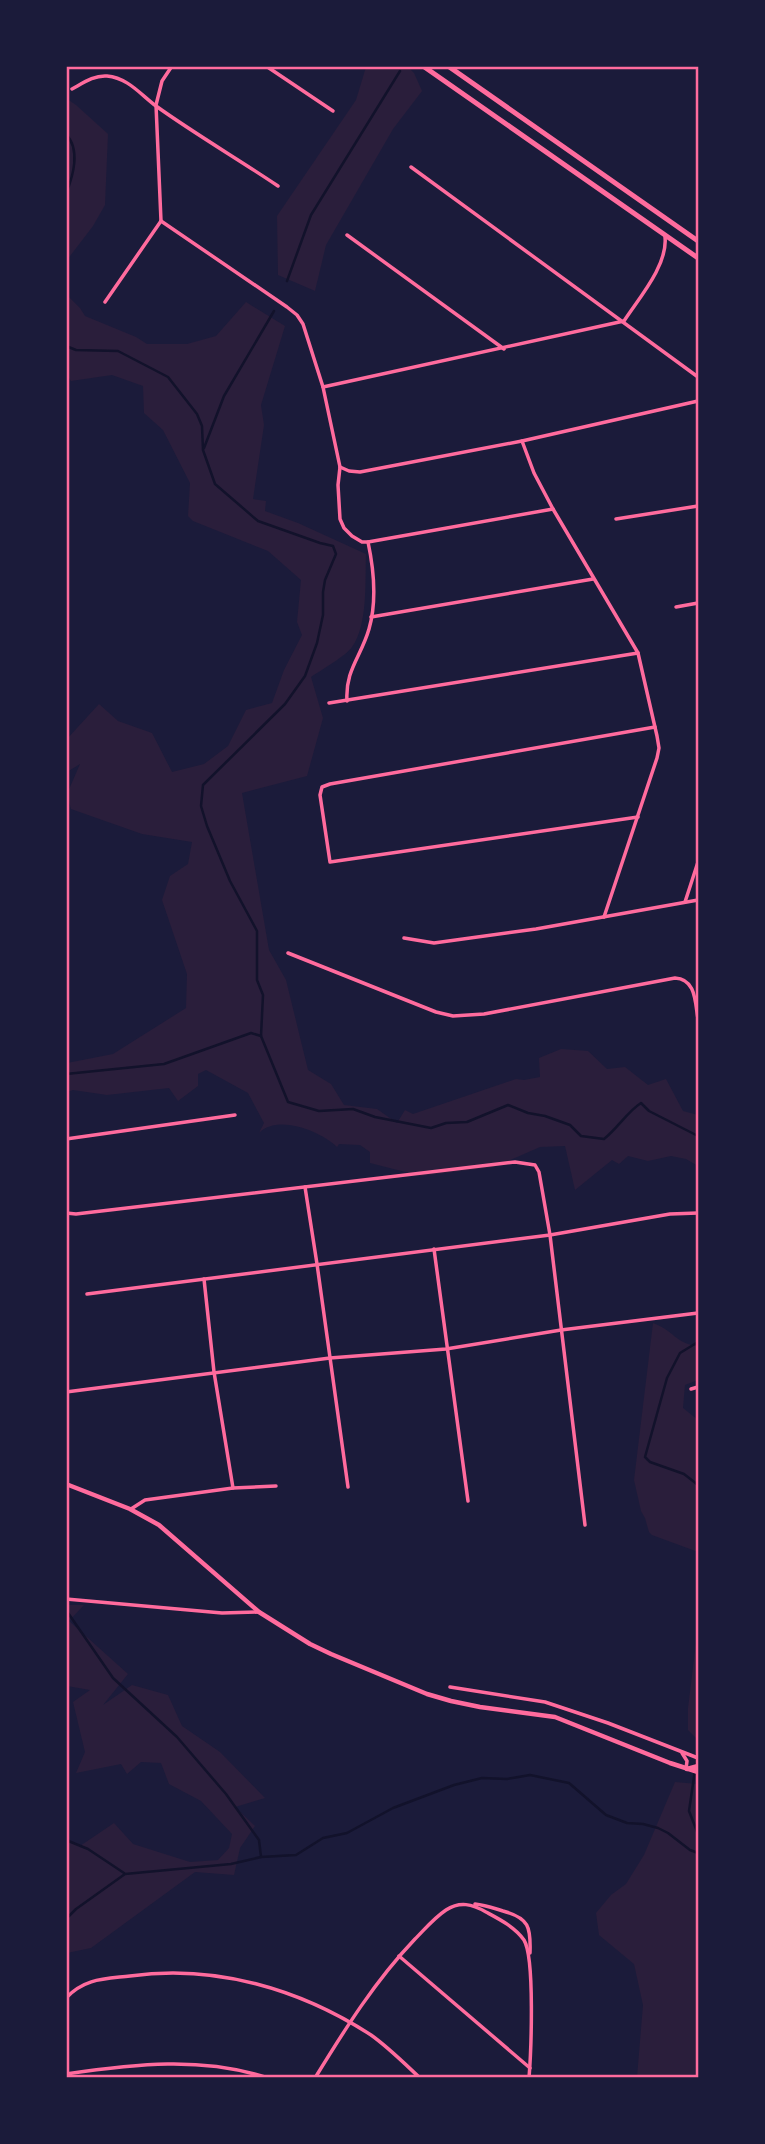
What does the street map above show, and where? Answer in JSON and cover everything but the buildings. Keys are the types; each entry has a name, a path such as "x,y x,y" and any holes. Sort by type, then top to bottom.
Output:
{"main road":[{"path":"423,66 698,258"},
{"path":"448,66 698,242"}],"street":[{"path":"106,303 161,221 156,105 162,80 172,66"},
{"path":"266,66 332,111"},
{"path":"72,89 93,78 108,76 131,84 156,105 278,186"},
{"path":"411,167 698,377"},
{"path":"161,221 297,315 303,324 323,387 340,467 340,519 352,537 368,542 553,509"},
{"path":"323,387 624,321 662,259 666,244 664,232"},
{"path":"347,236 504,349"},
{"path":"340,467 360,472 522,441 698,401"},
{"path":"522,441 534,473 553,509 638,653 659,748 604,917"},
{"path":"616,519 698,506"},
{"path":"347,701 348,676 367,636 371,617 374,579 368,542"},
{"path":"371,617 593,579"},
{"path":"676,607 698,603"},
{"path":"329,704 638,653"},
{"path":"638,817 330,862 320,791 330,784 655,727"},
{"path":"685,902 698,862"},
{"path":"404,938 434,943 536,929 698,900"},
{"path":"288,953 444,1015 484,1014 675,978 683,979 694,992 698,1019"},
{"path":"66,1139 235,1115"},
{"path":"66,1213 305,1188 515,1162 531,1163 540,1172 550,1235 585,1525"},
{"path":"305,1188 348,1487"},
{"path":"87,1294 550,1235 670,1214 698,1213"},
{"path":"434,1249 468,1501"},
{"path":"204,1279 214,1372 233,1488"},
{"path":"66,1392 330,1358 446,1349 698,1312"},
{"path":"691,1389 698,1387"},
{"path":"66,1484 130,1509 159,1525 259,1612 331,1654 427,1694 481,1707 555,1717 698,1772"},
{"path":"130,1509 145,1500 233,1488 276,1486"},
{"path":"66,1599 222,1613 259,1612"},
{"path":"450,1686 545,1702 698,1758"},
{"path":"677,1750 685,1757 689,1769"},
{"path":"689,1769 698,1766"},
{"path":"470,1904 505,1922 522,1937 528,1951 531,1986 529,2077"},
{"path":"315,2077 349,2023 399,1956 440,1914 453,1906 482,1905 521,1917 528,1928 530,1940 529,1965"},
{"path":"399,1956 530,2068"},
{"path":"66,1998 85,1983 144,1974 202,1975 275,1988 306,2000 372,2036 420,2077"},
{"path":"66,2074 147,2064 175,2064 228,2067 268,2077"}],"shaded area":[{"path":"366,67 408,67 414,73 422,91 393,129 326,245 315,291 278,275 277,216 356,100"},
{"path":"67,99 108,134 105,205 67,260"},
{"path":"67,295 85,316 147,344 187,344 216,336 246,302 285,326 261,405 264,425 253,499 266,501 265,511 366,554 365,602 357,638 344,654 311,677 323,718 307,776 242,793 269,950 286,980 308,1070 331,1084 344,1105 377,1109 397,1123 405,1110 413,1114 516,1079 540,1077 539,1058 561,1049 588,1051 607,1069 625,1067 648,1085 666,1079 683,1111 698,1115 698,1166 686,1159 671,1156 648,1161 628,1156 619,1164 612,1160 575,1190 565,1146 540,1147 494,1167 421,1176 370,1163 370,1152 360,1145 339,1144 337,1147 320,1135 299,1127 277,1125 267,1127 259,1133 264,1123 248,1093 206,1070 198,1074 198,1086 178,1101 169,1088 107,1095 73,1090 67,1092 67,1063 113,1054 186,1008 187,974 162,900 170,876 188,864 192,842 142,834 71,809 67,794 80,764 67,772 66,740 99,704 118,721 152,733 172,772 204,764 228,746 246,710 272,703 284,670 302,635 297,622 301,580 268,551 193,521 188,516 190,483 163,430 144,413 143,386 112,375 71,381 67,375"},
{"path":"653,1323 684,1343 698,1346 698,1380 685,1385 683,1408 698,1420 698,1552 649,1532 634,1480"},
{"path":"67,1605 84,1605 69,1621 128,1674 103,1705 132,1685 168,1695 182,1726 220,1752 265,1798 235,1807 255,1826 240,1848 234,1875 195,1872 91,1948 67,1953 67,1840 80,1846 114,1823 133,1844 190,1862 218,1860 229,1848 232,1834 201,1801 169,1784 161,1763 141,1762 127,1774 121,1764 76,1773 85,1752 73,1702 90,1690 67,1686"},
{"path":"698,1626 697,1739 688,1730 688,1708"},
{"path":"675,1782 698,1784 698,2077 637,2077 643,2005 634,1964 599,1935 596,1913 611,1895 626,1884 644,1855"}],"waterway":[{"path":"287,281 311,215 400,71"},
{"path":"66,134 71,140 74,155 73,171 66,194"},
{"path":"204,448 224,396 274,311"},
{"path":"66,346 76,350 118,351 168,377 197,414 202,426 203,450 215,484 258,521 333,546 336,554 325,580 323,615 317,643 305,676 285,704 203,785 201,806 230,881 257,931 257,980 263,995 261,1036 288,1102 319,1111 353,1109 375,1117 431,1128 446,1123 467,1122 508,1105 570,1125 581,1136 604,1139 641,1103 649,1111 698,1136"},
{"path":"66,1074 164,1064 251,1033 261,1036"},
{"path":"698,1342 680,1353 667,1378 645,1457 650,1462 684,1474 698,1485"},
{"path":"66,1610 113,1678 177,1737 226,1794 259,1840 261,1857"},
{"path":"698,1750 689,1811 698,1834"},
{"path":"66,1919 125,1874 296,1855 323,1838 347,1833 393,1808 454,1785 482,1778 507,1779 530,1775 569,1783 606,1815 627,1823 658,1828 698,1853"},
{"path":"66,1840 88,1849 124,1873"}]}
